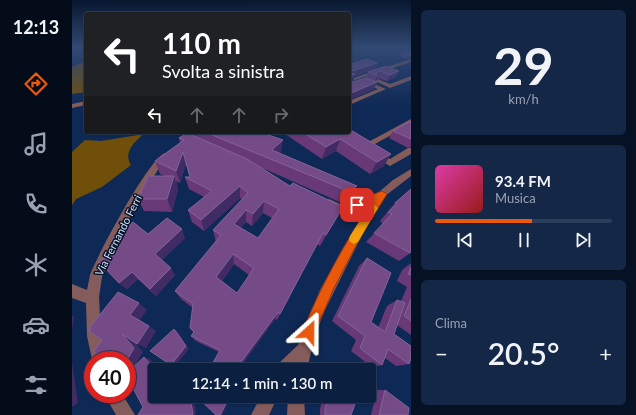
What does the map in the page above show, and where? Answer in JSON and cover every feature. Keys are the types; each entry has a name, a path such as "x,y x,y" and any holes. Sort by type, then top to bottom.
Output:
{"street":[{"path":"351,79 387,67"},
{"path":"363,75 390,86"},
{"path":"351,102 411,78"},
{"path":"351,85 363,81 383,89"},
{"path":"72,106 84,103"},
{"path":"411,121 360,145 390,163 411,150"},
{"name":"Via Fernando Ferri","path":"97,351 94,336 92,297 96,276 129,209 159,161 172,149"},
{"path":"324,201 345,210 382,194 411,172"},
{"path":"300,363 309,332 330,284 360,229 382,194"},
{"path":"72,291 83,296 92,297"},
{"path":"291,363 303,350"},
{"path":"118,403 126,415"},
{"path":"260,415 266,403"},
{"path":"296,403 296,415"}],"shaded area":[{"path":"72,67 84,67 84,92 72,94"},
{"path":"144,134 134,143 129,151 128,156 131,165 102,187 76,199 72,205 72,152 85,140 101,141"}],"building":[{"path":"351,67 363,67 352,71 351,73"},
{"path":"382,67 390,67 399,71 390,75 380,71 376,74 377,76 368,72"},
{"path":"366,78 377,82 351,93 351,82"},
{"path":"411,121 411,139 393,131"},
{"path":"351,130 391,154 377,162 340,139 326,147 305,134 351,134"},
{"path":"185,134 189,134 247,159 290,186 293,183 343,207 326,235 323,233 280,314 278,312 240,363 213,363 220,350 191,336 194,332 190,328 193,304 175,291 221,235 213,230 248,193 240,186 201,220 188,210 212,191 185,177 190,177 183,152 176,171 155,161 184,140 179,138","holes":["264,201 279,209 258,238 234,224 246,210 253,214","233,254 254,268 237,293 216,277"]},
{"path":"210,134 266,134 283,140 272,150 357,186 348,191"},
{"path":"148,176 174,176 167,199 138,199"},
{"path":"411,189 410,253 374,233 392,214 388,212 397,204 395,203"},
{"path":"167,218 182,229 155,254 171,268 150,289 132,272 119,283 99,262 120,246 112,239 133,222 148,234"},
{"path":"367,258 391,273 371,322 385,332 397,300 405,303 394,334 411,346 411,359 409,364 388,349 382,365 360,348 365,336 338,316"},
{"path":"411,267 411,275 408,274"},
{"path":"118,292 139,303 130,315 149,326 137,344 122,334 134,348 132,351 94,351 102,340 90,332 90,327"},
{"path":"411,299 411,321 404,316"},
{"path":"174,329 186,346 173,363 168,363 150,351"},
{"path":"144,357 149,363 148,403 191,403 193,414 138,415 143,407 136,394 136,365"},
{"path":"385,390 409,408 408,415 379,415"},
{"path":"203,403 226,403 220,415 216,415"},
{"path":"326,403 355,403 351,415 325,415"}],"slow traffic":[{"path":"354,239 373,208"}],"route":[{"path":"309,332 330,284 360,229 382,194 357,205"}]}
